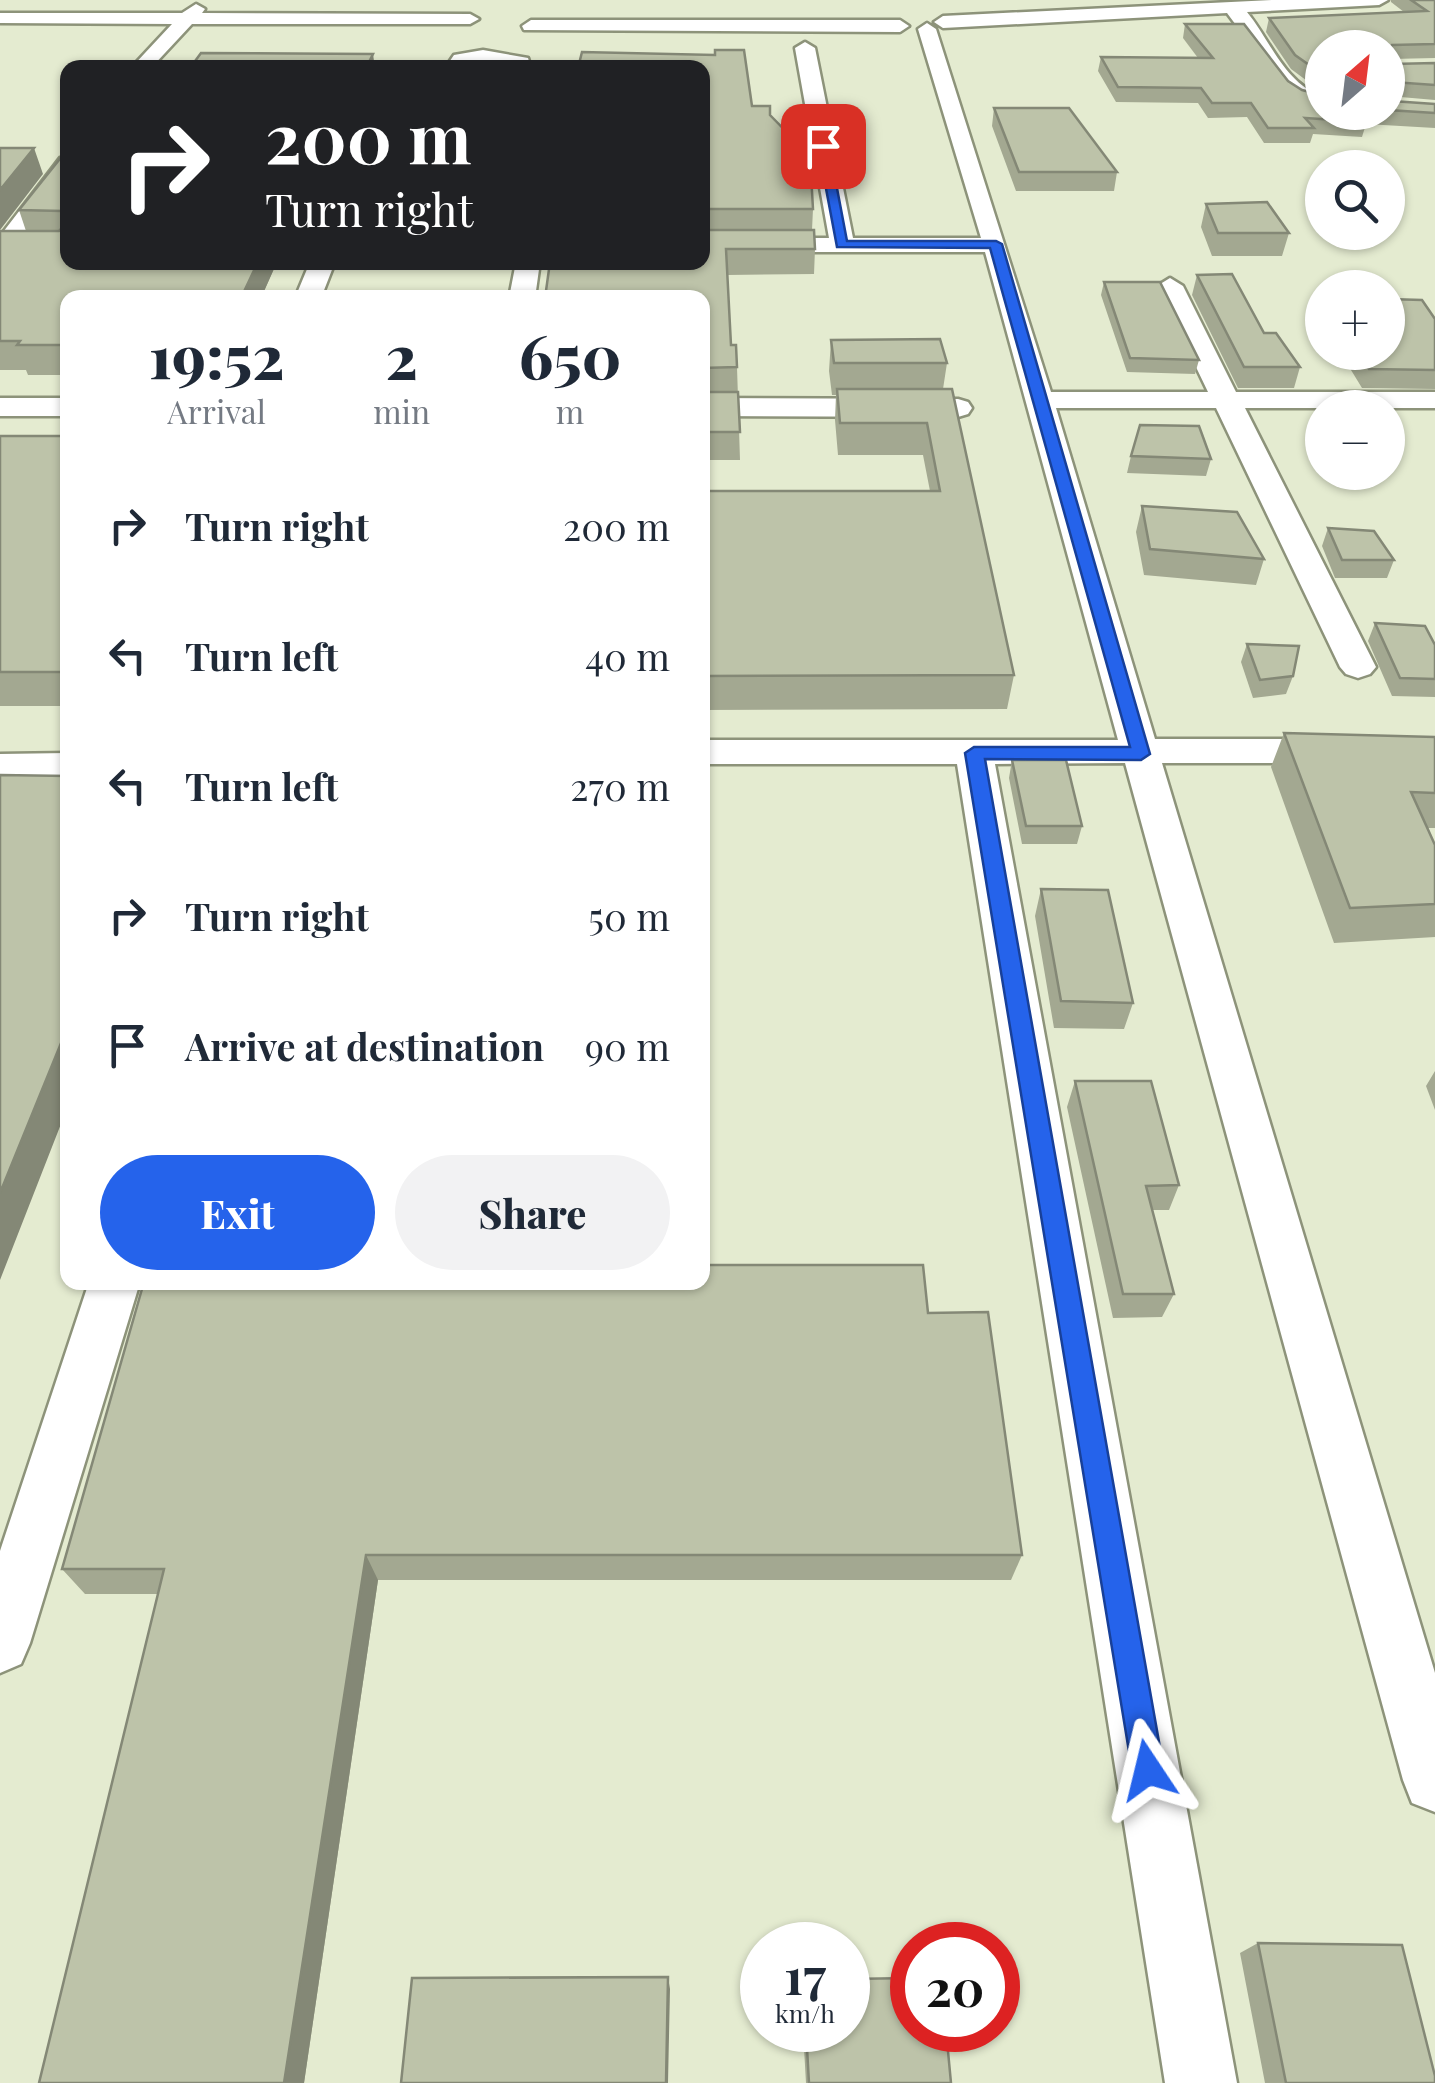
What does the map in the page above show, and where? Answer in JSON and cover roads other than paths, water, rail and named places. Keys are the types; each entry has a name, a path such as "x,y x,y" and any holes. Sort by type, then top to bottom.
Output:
{"street":[{"path":"147,60 204,0"},
{"path":"0,22 916,24 1379,0"},
{"path":"1231,7 1245,18 1280,71 1305,96"},
{"path":"491,56 500,24"},
{"path":"916,24 996,244 1435,1780"},
{"path":"805,48 842,245"},
{"path":"463,60 491,56 518,60"},
{"path":"1280,71 1305,71"},
{"path":"1,250 60,173"},
{"path":"710,245 996,244"},
{"path":"1,250 36,248"},
{"path":"1170,286 1358,667"},
{"path":"1040,400 1435,400"},
{"path":"0,407 60,407"},
{"path":"710,407 958,408"},
{"path":"710,752 1435,751"},
{"path":"974,753 1202,2083"},
{"path":"0,766 60,765"},
{"path":"0,1643 112,1290"}]}
